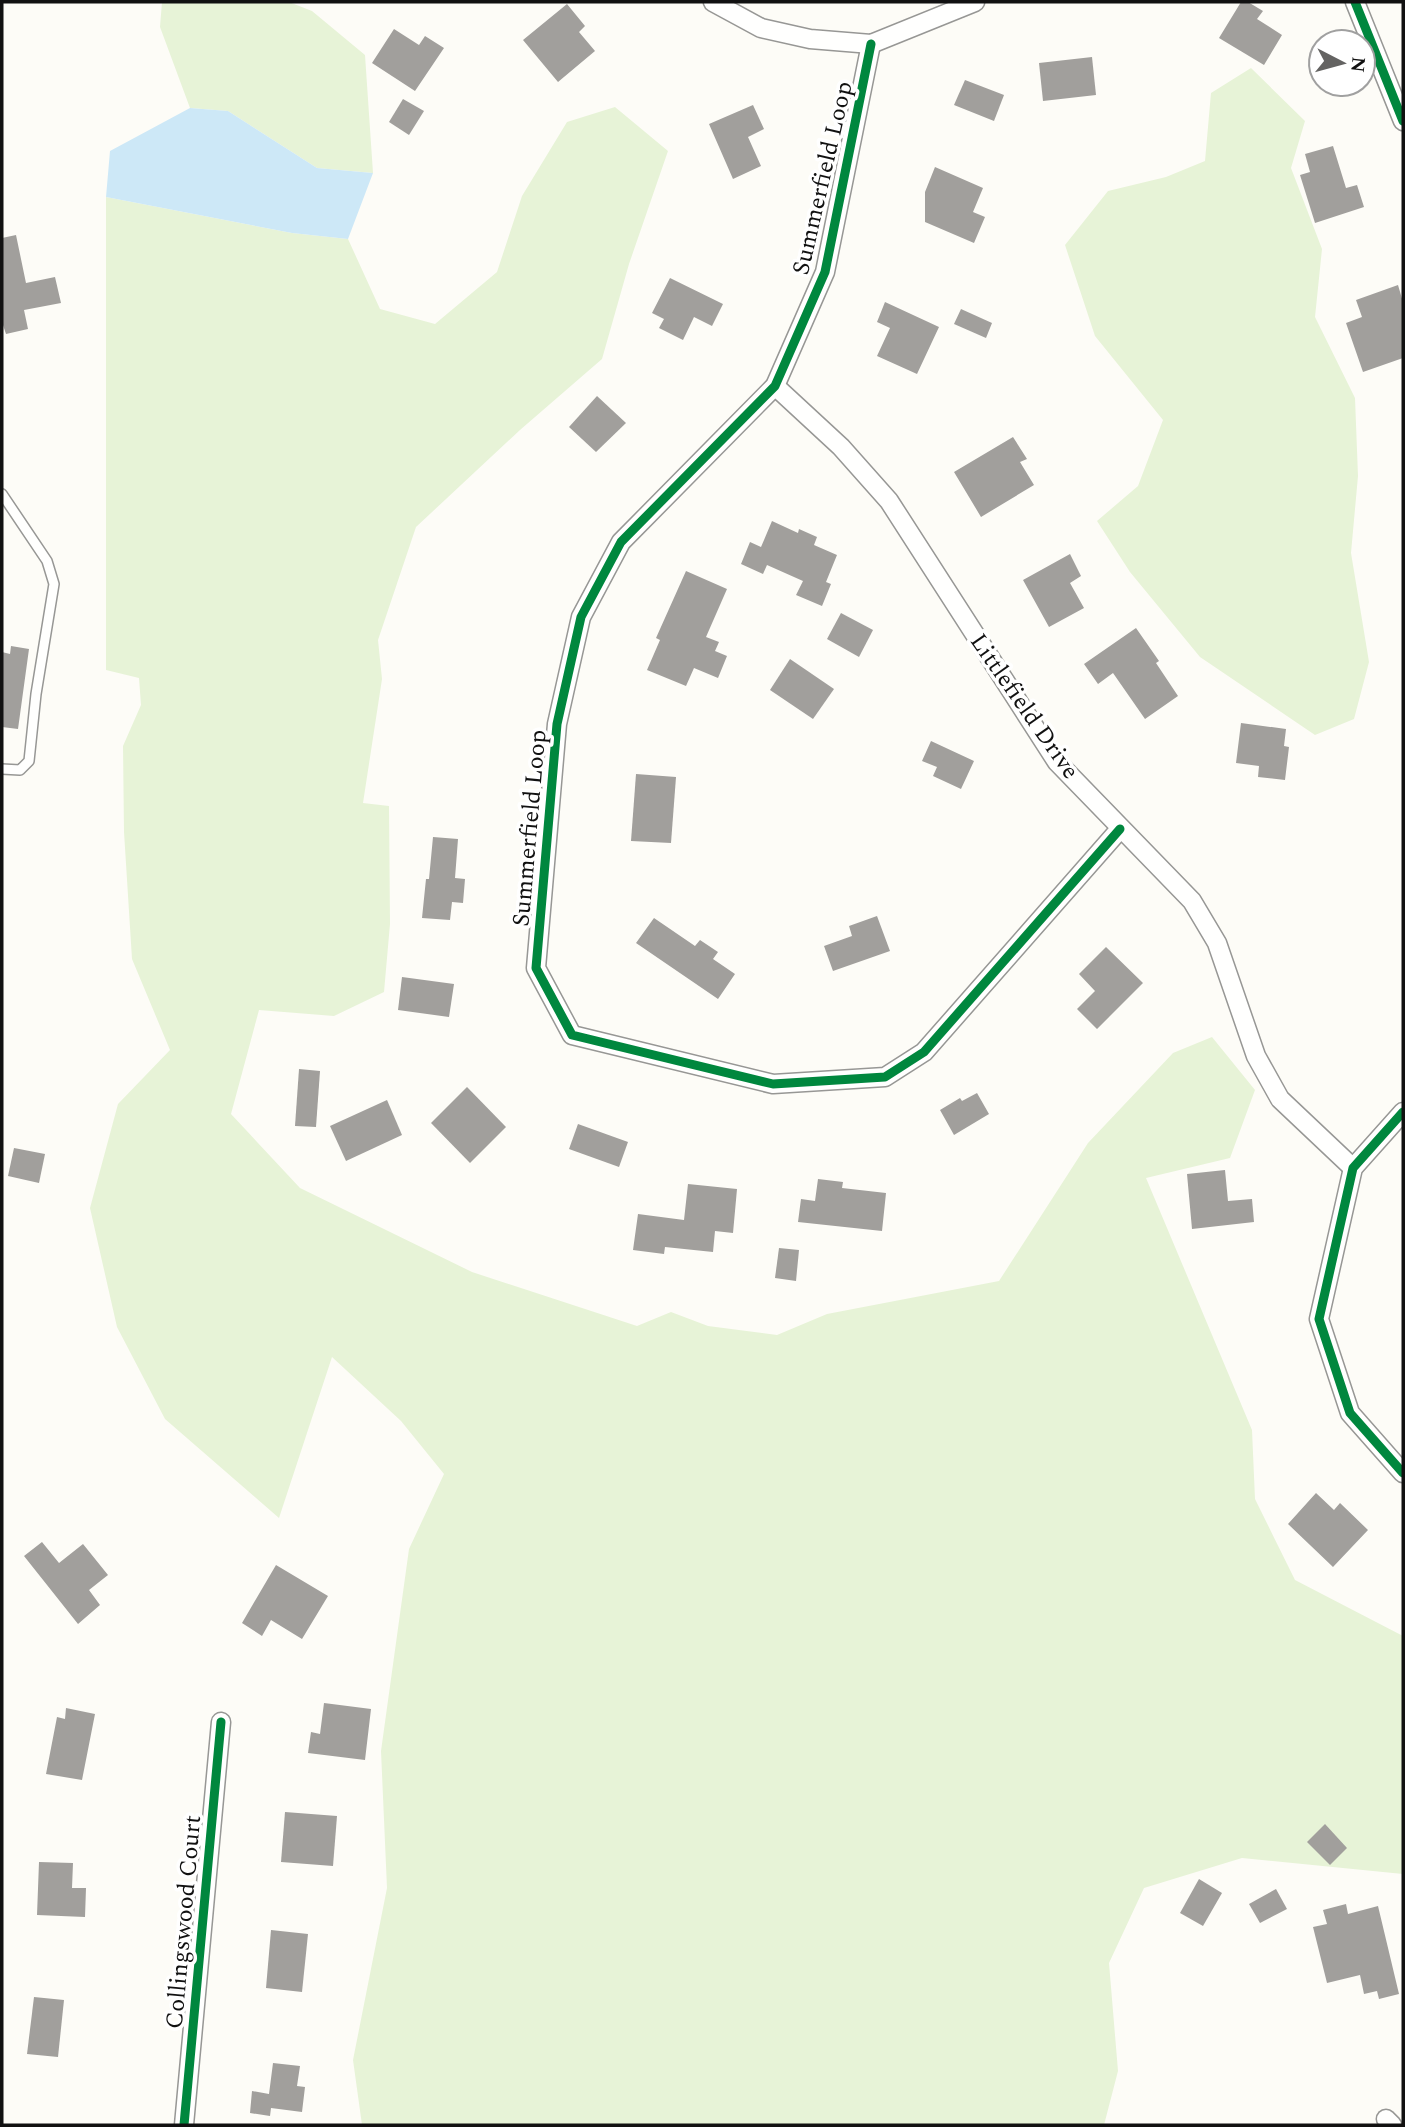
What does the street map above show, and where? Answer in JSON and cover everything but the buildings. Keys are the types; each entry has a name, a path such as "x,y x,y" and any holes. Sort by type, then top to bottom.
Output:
{"street":[{"path":"713,2 761,28 810,39 871,44 975,2"},
{"path":"1355,2 1403,121"},
{"name":"Summerfield Loop","path":"871,44 825,272 775,386 621,542 581,617 557,724 536,968 572,1035 773,1084 885,1077 924,1052 1120,830"},
{"name":"Littlefield Drive","path":"775,386 841,447 889,501 1058,762 1120,830 1192,901 1217,943 1256,1056 1280,1100 1353,1168"},
{"path":"1403,1112 1353,1168 1319,1319 1350,1413 1403,1473"},
{"name":"Collingswood Court","path":"184,2125 221,1722"}],"lane":[{"path":"2,494 47,561 54,584 36,694 29,761 20,770 2,769"}],"green space":[{"path":"162,2 289,2 312,11 365,55 373,173 317,168 228,111 190,108 160,27"},
{"path":"1251,68 1305,121 1291,168 1322,249 1315,317 1355,398 1358,476 1351,553 1369,662 1354,719 1315,735 1200,657 1130,572 1097,521 1138,486 1163,420 1095,336 1065,245 1108,191 1166,177 1205,161 1211,93"},
{"path":"615,107 668,151 629,264 602,359 520,430 416,527 378,640 382,679 363,803 389,806 390,924 384,992 334,1016 259,1010 231,1114 300,1188 472,1272 637,1326 671,1312 708,1326 777,1335 827,1314 999,1281 1088,1143 1173,1053 1212,1037 1255,1090 1230,1158 1146,1178 1252,1430 1255,1499 1295,1580 1403,1636 1403,1874 1242,1858 1144,1888 1109,1963 1118,2071 1104,2125 362,2125 353,2060 387,1888 381,1751 409,1549 444,1474 401,1421 332,1357 279,1518 165,1419 117,1327 90,1208 118,1104 170,1050 132,959 124,832 123,746 141,705 139,678 106,670 106,197 292,233 348,239 380,309 435,324 497,272 522,196 567,122"}],"water":[{"path":"190,108 228,111 317,168 373,173 348,239 292,233 106,197 110,151"}],"cycle path":[{"path":"1355,2 1403,121"},
{"path":"871,44 825,272 775,386 621,542 581,617 557,724 536,968 572,1035 773,1084 885,1077 924,1052 1120,829"},
{"path":"1403,1112 1353,1168 1319,1319 1350,1413 1403,1473"},
{"path":"184,2125 221,1722"}]}
